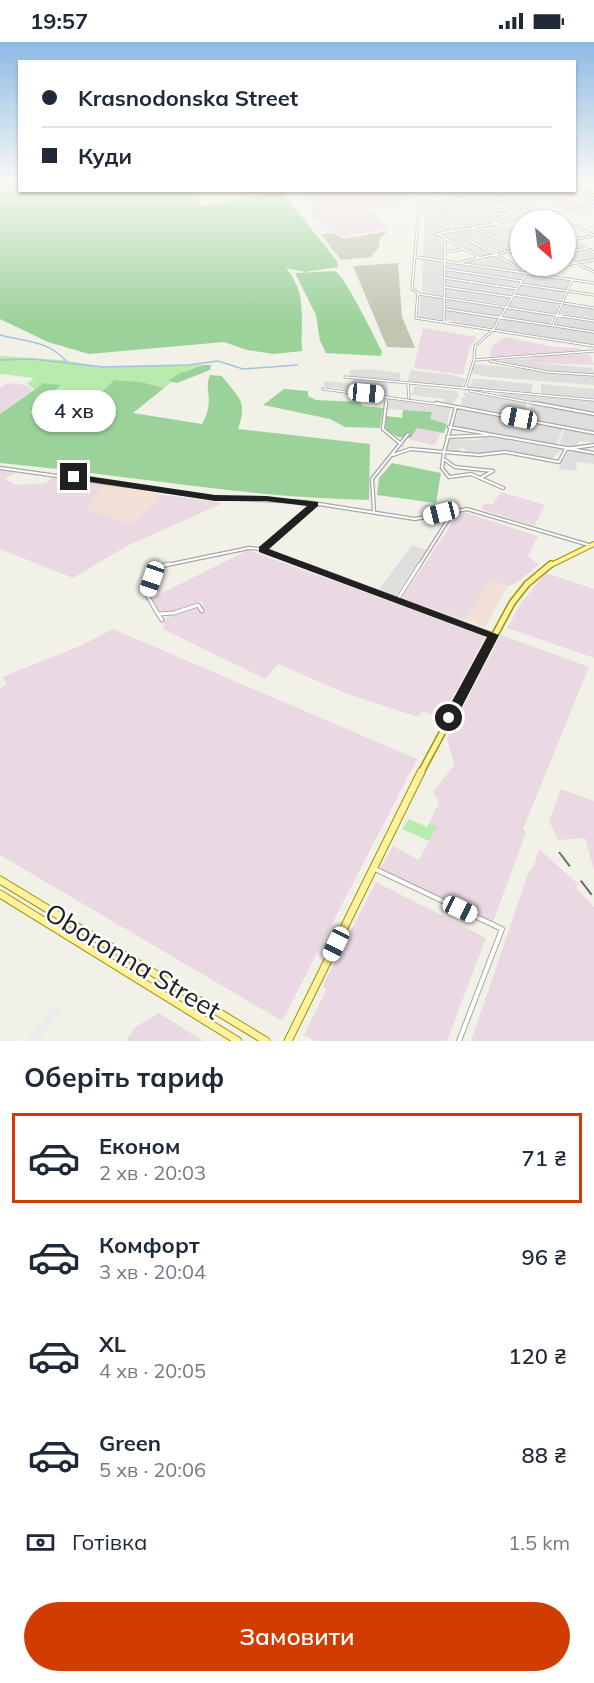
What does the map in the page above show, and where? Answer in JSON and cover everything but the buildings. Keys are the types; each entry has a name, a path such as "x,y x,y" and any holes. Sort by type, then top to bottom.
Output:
{"main road":[{"path":"288,1041 427,760 523,585 554,563 592,545"},
{"name":"Oboronna Street","path":"0,880 266,1041"},
{"name":"Oboronna Street","path":"0,894 238,1041"}],"street":[{"path":"417,229 412,289 418,294 594,321"},
{"path":"450,229 510,262"},
{"path":"471,229 437,234 480,258"},
{"path":"476,229 510,245"},
{"path":"580,229 594,235"},
{"path":"576,239 594,235"},
{"path":"444,321 445,238"},
{"path":"576,243 594,252"},
{"path":"576,251 587,248"},
{"path":"445,252 463,249"},
{"path":"458,262 510,252"},
{"path":"416,257 510,270"},
{"path":"576,263 594,260"},
{"path":"576,263 594,272"},
{"path":"444,269 521,281"},
{"path":"465,390 474,360 475,346 493,330 524,276"},
{"path":"546,276 594,283"},
{"path":"444,278 516,289"},
{"path":"553,326 572,279"},
{"path":"520,284 594,295"},
{"path":"444,287 594,308"},
{"path":"418,294 416,318 594,346"},
{"path":"444,309 594,332"},
{"path":"490,361 594,351"},
{"path":"474,360 548,372 594,375"},
{"path":"345,377 465,390 594,400"},
{"path":"408,384 409,398"},
{"path":"322,389 409,398 594,432"},
{"path":"465,390 594,414"},
{"path":"387,395 383,429 401,444"},
{"path":"457,406 446,438 442,468 448,477 471,474 503,488"},
{"path":"449,427 594,453"},
{"path":"374,511 372,479 408,434"},
{"path":"446,438 492,434"},
{"path":"566,449 594,445"},
{"path":"393,455 410,449 479,455 505,452 559,462 566,449"},
{"path":"444,460 455,467 493,471 482,477"},
{"path":"0,468 215,498 266,499 315,504 374,511 415,519 467,508 592,545"},
{"path":"262,549 315,504"},
{"path":"397,600 454,510"},
{"path":"162,620 147,595 156,567 249,548 262,549 494,635"},
{"path":"158,614 174,613 198,605 202,610"},
{"path":"375,869 502,929 459,1041"}],"shaded area":[{"path":"328,229 388,229 340,237"},
{"path":"424,229 447,229 495,254 480,257 437,234 443,238 443,259 423,257"},
{"path":"475,229 510,248 510,251 498,253 457,231"},
{"path":"478,229 502,229 510,233 510,243"},
{"path":"388,231 380,238 379,247 371,257 341,260 321,234 332,233 344,239"},
{"path":"585,249 594,254 594,259 577,262 576,251"},
{"path":"496,256 510,264 510,269 463,262 487,260 484,258"},
{"path":"423,258 443,261 442,296 422,292"},
{"path":"446,261 510,271 510,276 522,276 520,280 446,269"},
{"path":"398,263 402,317 415,348 387,347 353,266"},
{"path":"446,270 519,281 515,287 446,278"},
{"path":"526,276 542,276 569,281 566,290 522,283"},
{"path":"446,279 514,289 510,296 446,287"},
{"path":"521,285 564,292 560,301 515,294"},
{"path":"446,288 510,298 505,305 446,296"},
{"path":"421,295 442,298 442,320 419,317"},
{"path":"515,297 558,303 558,309 556,313 509,306"},
{"path":"445,299 505,308 499,316 446,308"},
{"path":"564,304 594,309 594,319 560,314"},
{"path":"508,309 554,316 550,324 503,317"},
{"path":"445,311 498,318 493,328 468,325 445,319"},
{"path":"558,317 594,323 594,331 555,325"},
{"path":"503,319 594,333 594,345 496,329"},
{"path":"423,328 477,337 469,349 463,375 414,368"},
{"path":"506,337 554,347 578,348 586,352 489,358 492,346"},
{"path":"590,354 594,365 534,363 530,356"},
{"path":"533,359 535,363 592,368 594,374 550,371 503,364 502,360"},
{"path":"474,364 594,376 594,385 489,377 471,373"},
{"path":"370,369 400,373 400,382 349,377 350,370"},
{"path":"411,370 466,379 461,388 407,382"},
{"path":"353,379 387,382 387,393 324,387 325,381 352,384"},
{"path":"473,379 533,384 531,394 469,387"},
{"path":"8,383 25,385 33,390 0,414 0,388"},
{"path":"541,384 594,389 594,398 541,394"},
{"path":"415,386 457,391 458,397 453,404 444,402 445,399 411,395"},
{"path":"463,392 526,403 525,412 530,413 531,404 594,415 594,431 461,405 462,397 465,397"},
{"path":"501,393 594,401 594,412 500,398"},
{"path":"389,398 450,408 447,424 429,419 432,412 387,409"},
{"path":"459,410 563,428 556,446 453,426"},
{"path":"417,428 441,432 435,445 410,440"},
{"path":"565,429 594,435 594,443 579,441 576,447 558,446"},
{"path":"490,437 562,450 551,459 505,450 492,454 467,453 466,449 460,448 460,453 446,450 447,439 477,440"},
{"path":"568,451 594,454 594,464 577,462 576,471 558,469"},
{"path":"0,470 16,472 5,479 16,485 45,483 53,477 103,484 86,509 133,524 164,495 223,503 127,546 73,578 0,549"},
{"path":"103,484 164,495 133,524 85,509"},
{"path":"501,492 545,505 534,526 481,509 485,503 492,505"},
{"path":"460,511 538,536 528,556 539,565 516,583 508,586 490,581 465,620 402,598"},
{"path":"412,545 426,550 395,596 378,591"},
{"path":"248,550 486,636 441,718 423,711 418,717 345,693 278,664 265,679 163,629 165,624 159,621 203,604 200,601 172,612 160,613 152,598"},
{"path":"546,573 594,589 594,658 507,628 521,603"},
{"path":"490,581 507,587 485,627 465,619"},
{"path":"113,629 417,759 282,1021 0,855 0,688 7,684 2,677 80,646"},
{"path":"501,635 589,667 523,829 526,832 493,922 380,869 393,846 419,860 436,829 429,823 439,803 433,792 454,765 447,738"},
{"path":"561,789 594,801 594,870 585,838 558,840 549,821"},
{"path":"539,849 578,884 576,888 594,907 594,1041 471,1041 529,871 533,868"},
{"path":"376,882 486,938 447,1041 315,1041 304,1035 326,990 323,985"},
{"path":"54,1005 61,1010 38,1041 26,1041"},
{"path":"159,1013 203,1041 126,1041 135,1027"}],"green space":[{"path":"0,229 311,229 337,261 338,267 305,272 286,268 298,287 300,297 302,351 274,354 247,350 224,342 89,354 48,342 0,319"},
{"path":"335,271 340,275 359,308 382,351 381,356 326,353 320,341 316,315 295,273"},
{"path":"0,356 62,360 105,367 203,365 187,370 168,381 171,383 164,388 141,382 114,380 85,407 67,416 56,417 29,412 60,385 44,383 35,390 27,384 34,378 0,374"},
{"path":"203,365 211,365 210,370 177,383 168,381 180,373"},
{"path":"210,375 222,376 240,400 242,412 238,429 370,444 369,500 276,495 0,463 0,414 44,383 61,385 29,412 43,416 67,416 86,406 114,380 141,382 164,388 133,413 202,424 208,408"},
{"path":"284,389 308,391 308,396 316,400 360,402 363,406 383,408 380,428 345,427 330,419 263,405"},
{"path":"403,410 432,412 430,419 447,424 444,433 417,428 411,438 398,437 385,429 386,416 402,418"},
{"path":"392,463 441,473 436,503 377,495 379,478"},
{"path":"409,819 427,827 429,823 437,827 429,841 402,829"}],"waterway":[{"path":"0,335 44,345 66,361"},
{"path":"0,360 32,359 102,367 189,365 218,361 243,369 297,365"}],"railway":[{"path":"559,852 594,898"}],"route":[{"path":"74,477 215,498 266,499 315,504 262,549 494,635 449,718"}]}
